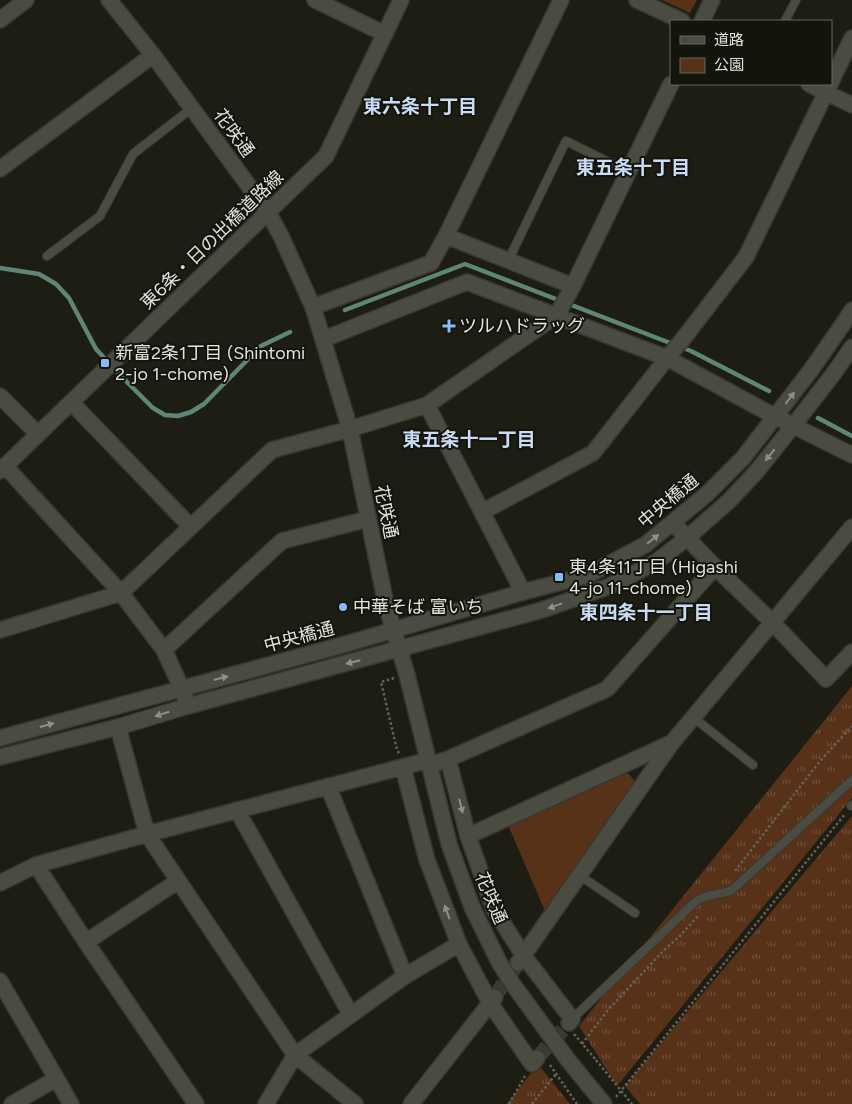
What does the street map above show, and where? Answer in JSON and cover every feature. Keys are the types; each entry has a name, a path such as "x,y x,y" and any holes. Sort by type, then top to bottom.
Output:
{"street":[{"path":"0,20 26,0"},
{"name":"花咲通","path":"109,0 153,55 268,212 281,236 313,307 350,429 386,604 408,674 449,844 472,907 499,962 512,983 568,1060 609,1101"},
{"path":"315,0 385,34"},
{"name":"東6条・日の出橋道路線","path":"2,468 326,156 401,0"},
{"path":"313,307 430,263 446,236 562,0"},
{"path":"637,0 680,20"},
{"path":"702,20 712,0"},
{"path":"832,80 852,38"},
{"path":"0,169 153,55"},
{"path":"0,630 121,593 272,450 350,429 427,405 565,301 671,85"},
{"path":"482,512 593,453 746,257 829,86 852,105"},
{"path":"446,236 508,261 565,301 675,349 776,417 852,455"},
{"path":"324,339 467,282 565,301"},
{"name":"中央橋通","path":"0,738 346,644 588,575 645,545 707,494 743,458 817,362 852,310"},
{"path":"0,757 118,727 188,706 400,650 542,610 610,586 656,562 687,538 730,500 757,471 793,426 834,373 852,346"},
{"path":"0,396 38,434"},
{"path":"71,402 191,528"},
{"path":"427,405 523,592"},
{"path":"2,468 121,593 164,650 182,688 188,706"},
{"path":"164,650 282,541 368,520"},
{"path":"673,523 714,567 772,622 826,679 852,652"},
{"path":"521,959 671,744 852,527"},
{"path":"0,883 36,865 146,834 407,766 448,759 607,689 714,567"},
{"path":"118,727 146,834 295,1055 355,1104"},
{"path":"468,836 671,744"},
{"path":"448,759 468,836 494,909 521,959 572,1026"},
{"path":"407,766 427,860 459,944 492,1000 535,1061"},
{"path":"328,786 405,976"},
{"path":"237,810 351,1016"},
{"path":"36,865 196,1104"},
{"path":"86,942 178,881"},
{"path":"266,1104 295,1055 405,976 459,944"},
{"path":"0,981 71,1104"},
{"path":"411,1104 492,1000"},
{"path":"12,1104 56,1079"}],"lane":[{"path":"786,20 796,0"},
{"path":"47,256 100,216 132,154 192,108"},
{"path":"508,261 566,141 629,172"},
{"path":"693,716 753,765"},
{"path":"572,1026 696,901 705,896 732,890 852,780"},
{"path":"579,875 635,913"}],"path":[{"path":"381,682 397,750 407,766"},
{"path":"609,1101 852,805"},
{"path":"572,1026 596,1060 632,1104"},
{"path":"509,1104 535,1061"},
{"path":"532,1104 556,1074"},
{"path":"573,1099 577,1104"}],"green space":[{"path":"662,0 697,0 690,13"},
{"path":"852,686 852,798 617,1086 579,1026"},
{"path":"627,772 635,781 545,911 508,825"},
{"path":"852,816 852,1104 640,1104 625,1086"},
{"path":"538,1064 570,1104 507,1104"}],"waterway":[{"path":"345,310 465,264 691,351 769,391"},
{"path":"0,268 39,274 56,284 69,298 96,349 153,408 165,415 178,416 191,412 204,404 261,346 290,332"},
{"path":"818,418 852,436"}],"tunnel":[{"path":"495,996 518,963"},
{"path":"537,1058 569,1023"}],"place":[{"name":"ツルハドラッグ","path":"449,326"},
{"name":"新富2条1丁目 (Shintomi 2-jo 1-chome)","path":"105,363"},
{"name":"東4条11丁目 (Higashi 4-jo 11-chome)","path":"559,577"},
{"name":"中華そば 富いち","path":"343,607"}],"district":[{"name":"東六条十丁目","path":"420,106"},
{"name":"東五条十丁目","path":"633,167"},
{"name":"東五条十一丁目","path":"469,439"},
{"name":"東四条十一丁目","path":"646,612"}]}
